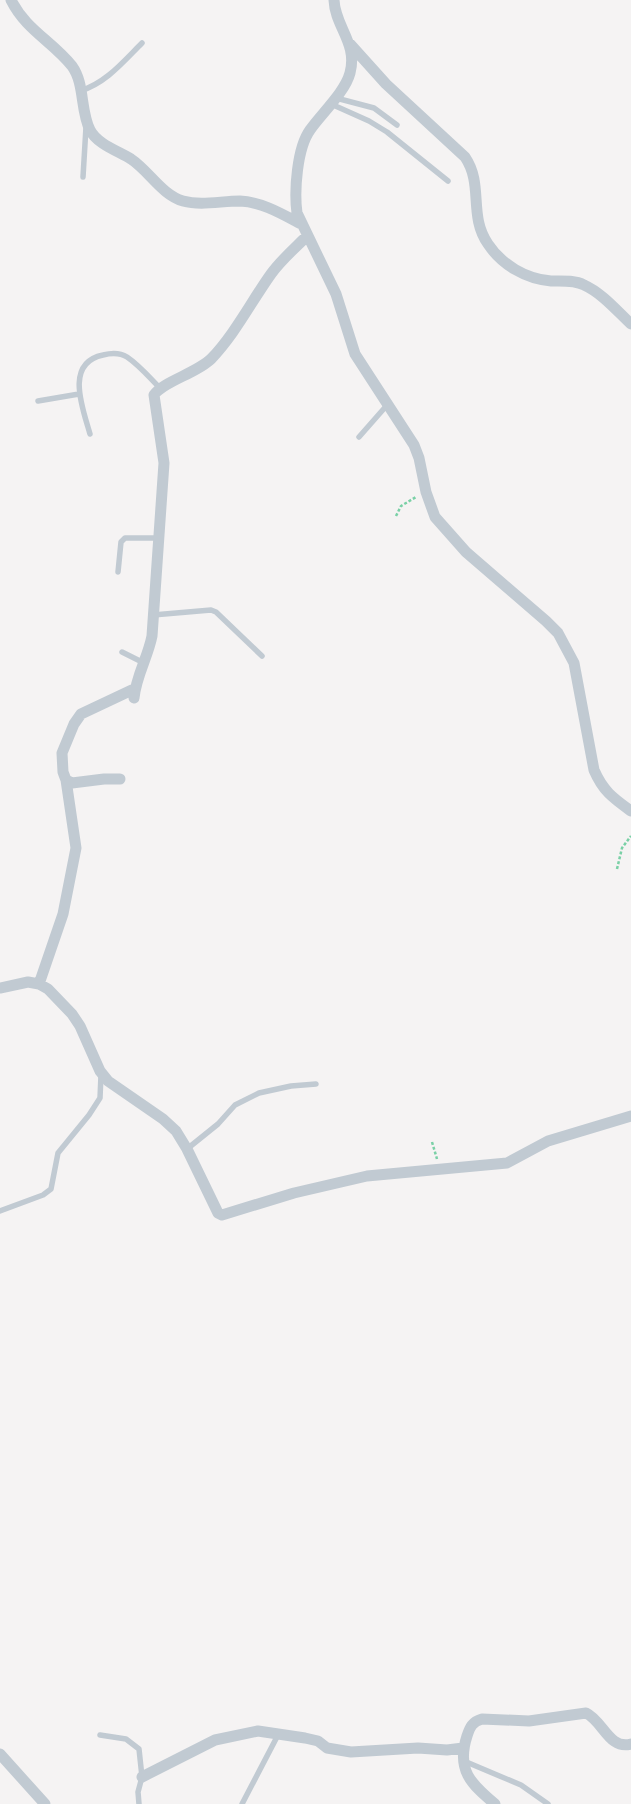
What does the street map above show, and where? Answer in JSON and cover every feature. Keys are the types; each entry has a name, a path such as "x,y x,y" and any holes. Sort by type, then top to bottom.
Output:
{"street":[{"path":"11,0 24,21 66,58 73,68 80,91 86,120 90,130 97,138 132,160 170,194 182,201 195,203 240,201 256,203 301,224"},
{"path":"334,0 335,12 350,43 386,84 465,157 473,168 476,210 479,226 487,243 504,262 526,275 544,280 583,284 593,290 631,324"},
{"path":"350,43 352,58 350,74 333,101 309,130 304,141 298,171 295,200 296,213 336,294 355,354 414,445 419,458 426,492 435,517 466,552 558,633 574,663 594,770 600,785 610,796 628,807"},
{"path":"39,984 63,914 76,848 66,780 62,772 62,753 74,724 81,714 134,694 149,648 153,615 164,463 154,395 161,389 193,372 209,361 225,344 272,273 307,236"},
{"path":"66,780 72,783 104,778 120,779"},
{"path":"0,988 28,982 39,984 48,989 72,1014 80,1026 100,1071 108,1081 163,1119 176,1131 218,1213 222,1215 294,1193 367,1176 507,1163 548,1141 631,1116"},
{"path":"495,1804 474,1786 466,1771 463,1748 470,1726 475,1721 482,1719 534,1721 586,1713 592,1716 614,1742 619,1745 631,1744"},
{"path":"142,1777 214,1740 258,1731 305,1738 318,1741 327,1748 351,1752 418,1748 447,1750 463,1748"},
{"path":"0,1754 45,1804"}],"lane":[{"path":"80,91 97,84 110,75 142,43"},
{"path":"333,101 374,108 397,125"},
{"path":"333,101 387,132 448,181"},
{"path":"83,177 86,120"},
{"path":"90,434 79,394 80,376 83,366 98,356 113,353 125,356 161,389"},
{"path":"38,401 79,394"},
{"path":"359,437 388,404"},
{"path":"118,572 121,542 125,538 158,538"},
{"path":"153,615 211,610 216,612 262,656"},
{"path":"122,652 144,663"},
{"path":"0,1211 43,1195 51,1189 58,1154 89,1115 100,1098 100,1071"},
{"path":"187,1150 218,1124 235,1105 258,1093 292,1086 316,1084"},
{"path":"100,1735 126,1739 139,1749 142,1777 138,1792 139,1804"},
{"path":"242,1804 278,1735"},
{"path":"464,1761 521,1785 548,1804"}],"path":[{"path":"396,516 401,506 426,492"},
{"path":"617,869 622,848 631,836"},
{"path":"432,1142 440,1169"}]}
